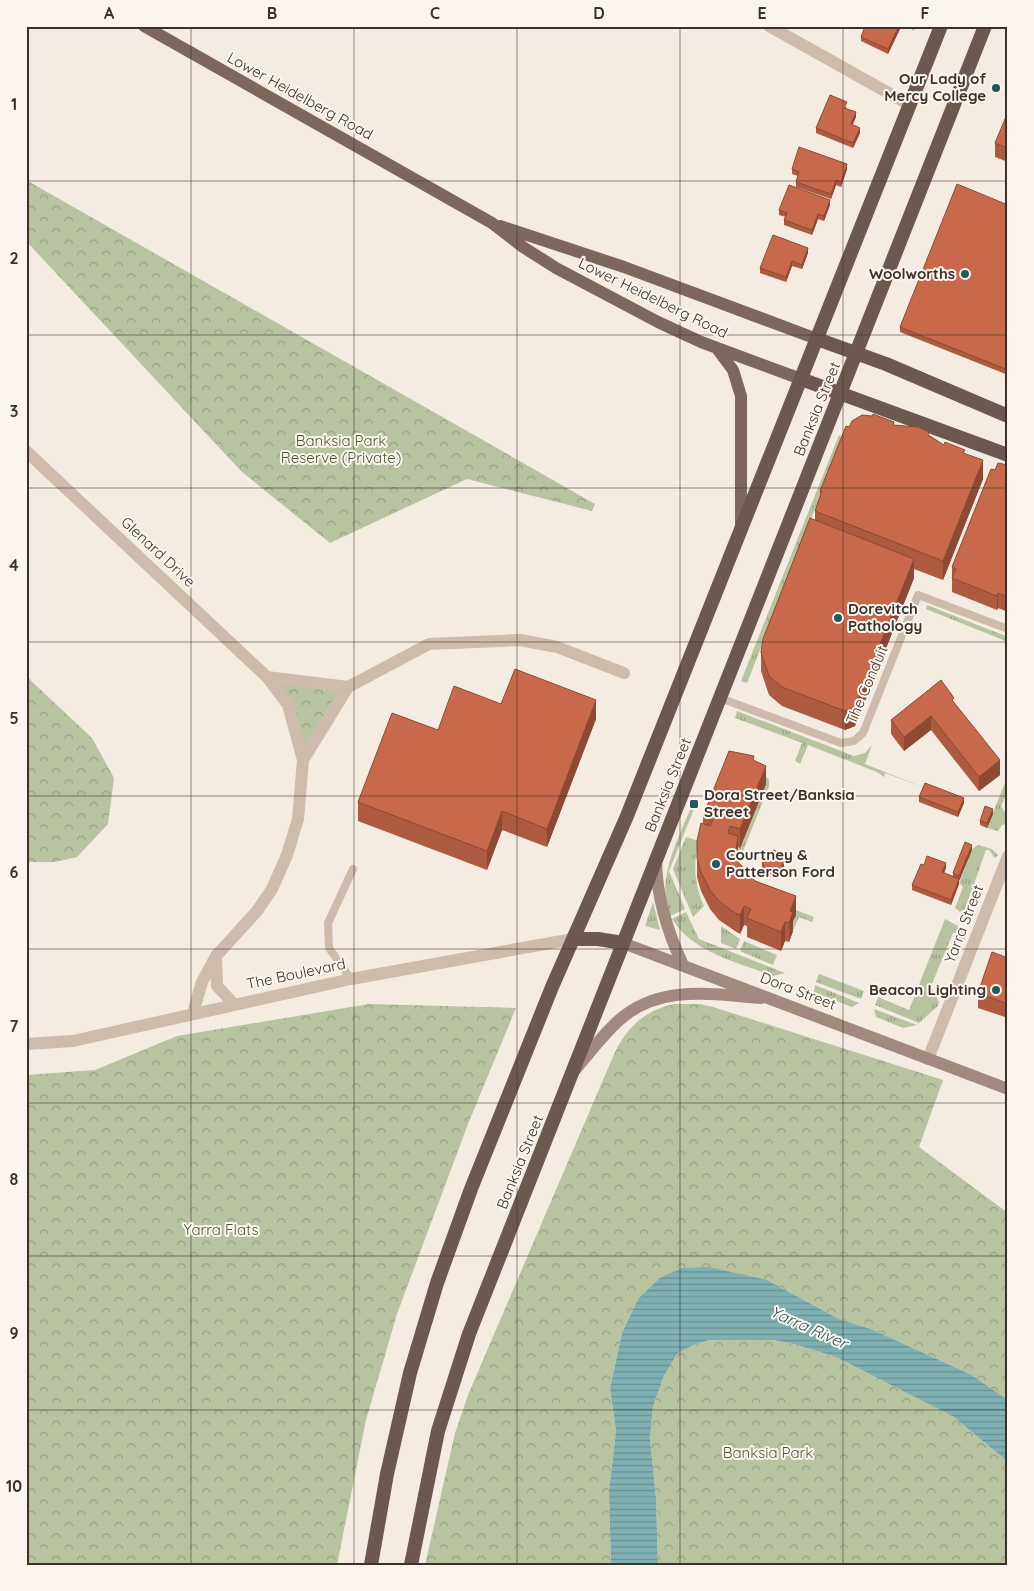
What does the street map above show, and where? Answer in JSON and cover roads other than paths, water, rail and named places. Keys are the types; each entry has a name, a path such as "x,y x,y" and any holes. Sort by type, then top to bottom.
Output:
{"highway":[{"name":"Banksia Street","path":"371,1565 387,1474 404,1397 437,1283 493,1134 573,939 627,816 941,26"},
{"name":"Banksia Street","path":"411,1565 433,1454 453,1380 480,1304 985,26"},
{"name":"Lower Heidelberg Road","path":"817,339 958,393 1008,416"},
{"name":"Lower Heidelberg Road","path":"802,379 1008,455"},
{"name":"Dora Street","path":"573,939 598,939 623,944"}],"main road":[{"name":"Lower Heidelberg Road","path":"144,26 492,223 523,247 556,268 658,322 716,348 802,379"},
{"name":"Lower Heidelberg Road","path":"492,223 624,267 817,339"},
{"path":"716,348 734,370 741,396 740,533"},
{"path":"656,860 660,905 668,931 683,965"},
{"name":"Dora Street","path":"623,944 1008,1088"},
{"path":"573,1072 618,1021 652,1000 689,993 776,1000"}],"street":[{"path":"769,26 910,105"},
{"name":"Glenard Drive","path":"26,451 267,677 288,705 303,760 298,819 287,855 272,889 257,911 216,956 202,982 193,1013"},
{"path":"267,677 348,687 429,644 520,640 557,647 624,673"},
{"name":"Glenard Drive","path":"303,760 348,687"},
{"name":"Yarra Street","path":"928,1059 1008,856"},
{"name":"The Boulevard","path":"26,1044 73,1041 351,979 573,939"},
{"path":"216,956 217,986 234,1004"}],"lane":[{"name":"The Conduit","path":"720,698 841,743 854,741 863,733 918,595 1008,630"},
{"path":"351,979 328,948 328,923 353,869"}],"water":[{"name":"Yarra River","path":"708,1267 767,1280 839,1319 871,1329 970,1374 1008,1400 1008,1462 954,1417 836,1357 774,1340 709,1340 691,1346 677,1354 664,1376 653,1406 650,1438 656,1498 658,1565 611,1565 609,1491 616,1431 610,1388 622,1333 638,1299 660,1278 682,1268"}],"place":[{"name":"Our Lady of Mercy College","path":"996,88"},
{"name":"Woolworths","path":"965,274"},
{"name":"Dorevitch Pathology","path":"838,618"},
{"name":"Dora Street/Banksia Street","path":"694,804"},
{"name":"Courtney & Patterson Ford","path":"716,864"},
{"name":"Beacon Lighting","path":"996,990"}],"park label":[{"name":"Banksia Park Reserve (Private)","path":"341,450"},
{"name":"Yarra Flats","path":"221,1230"},
{"name":"Banksia Park","path":"768,1453"}]}
